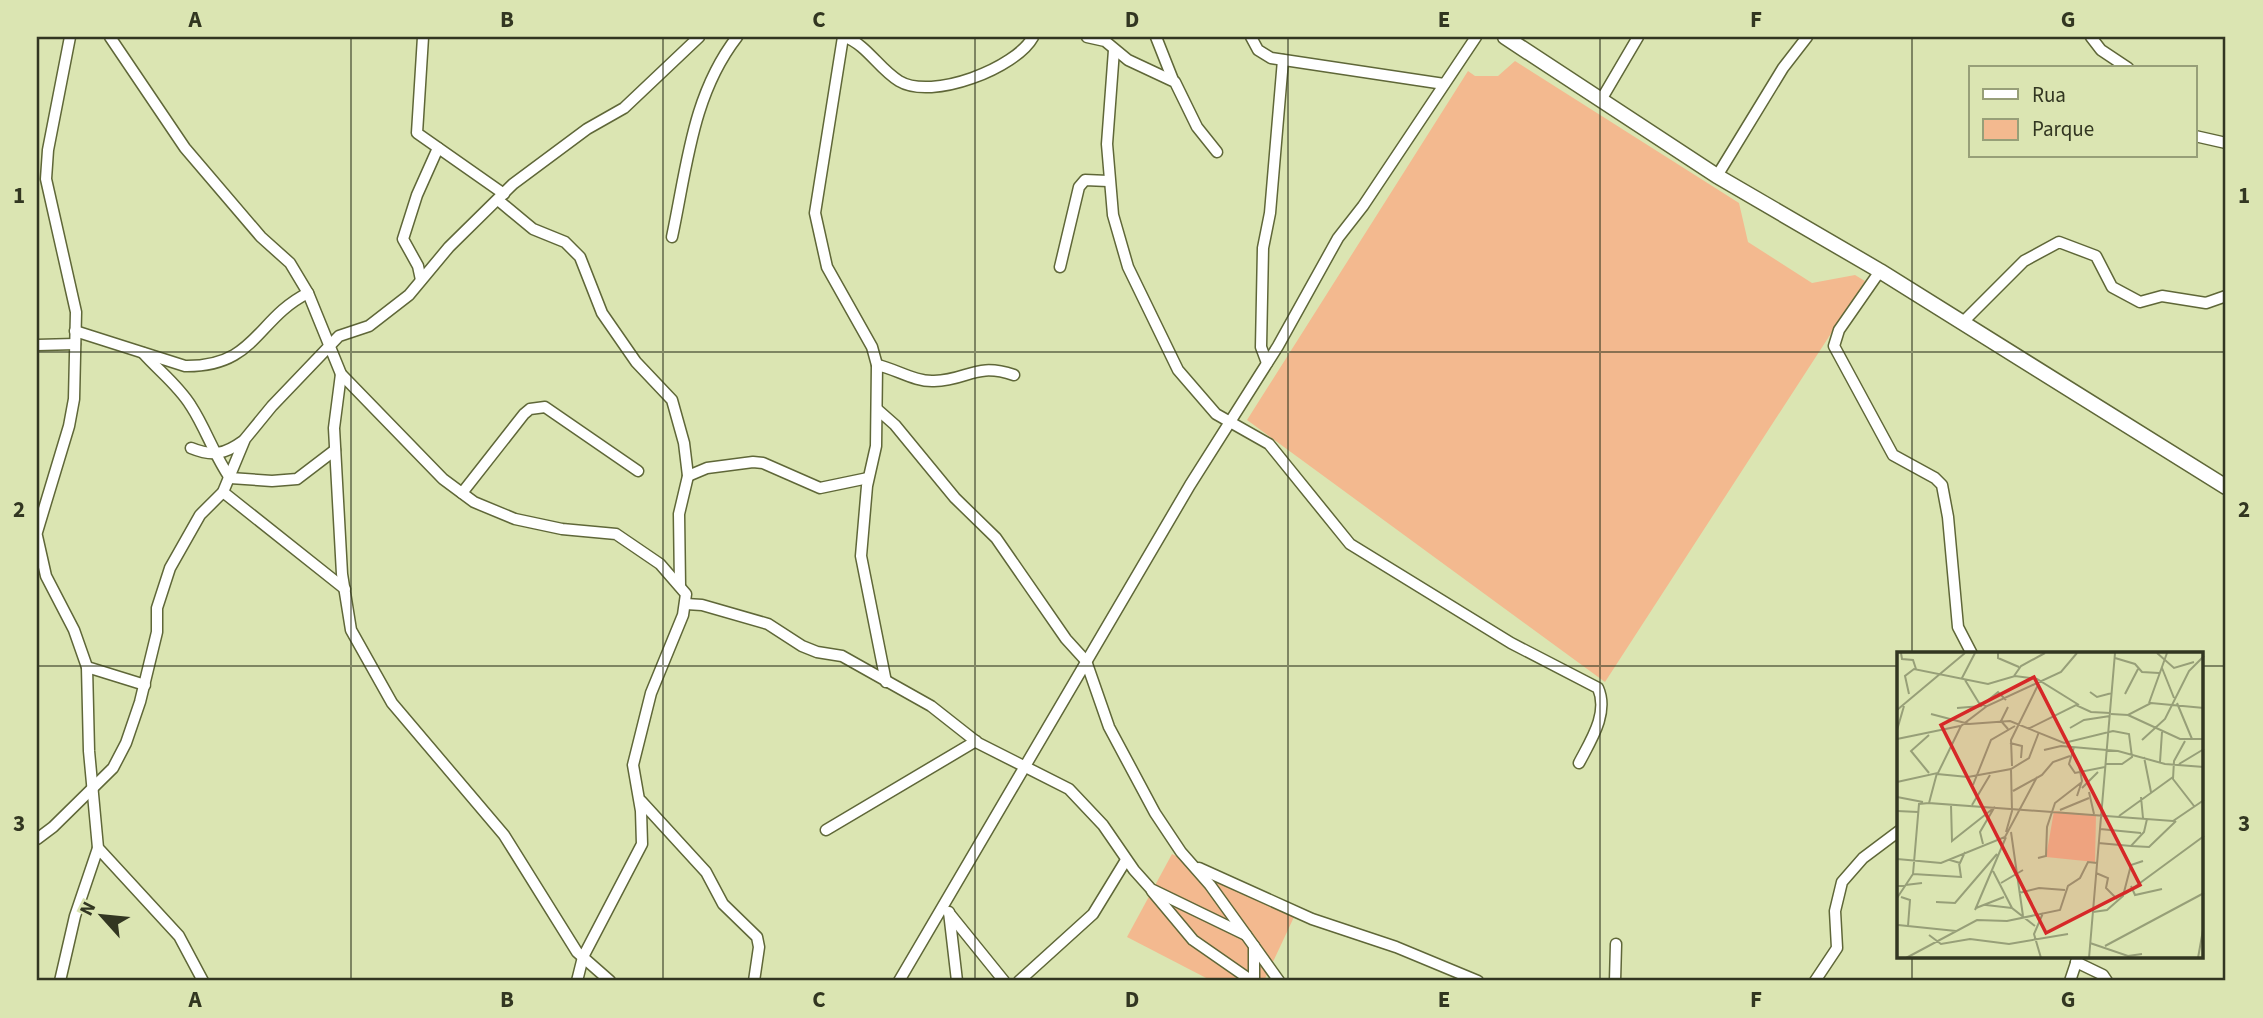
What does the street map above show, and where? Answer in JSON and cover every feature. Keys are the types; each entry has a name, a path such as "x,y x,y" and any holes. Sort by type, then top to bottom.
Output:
{"street":[{"path":"60,981 75,916 98,848 87,667 74,630 46,576 37,534 71,416 76,312 70,278 47,197 46,179 48,150 70,37"},
{"path":"110,37 185,148 261,237 290,263 308,293 341,374 443,479 485,508 515,519 562,529 616,534 660,564 686,594 686,604 651,693 633,765 639,799 642,844 583,957 577,981"},
{"path":"423,37 417,127 421,138 460,160 533,229 565,242 580,257 602,313 636,362 672,400 684,443 688,477 679,514 680,586"},
{"path":"191,448 214,454 231,449 245,439 299,376 339,337 381,318 421,280 449,247 534,166 624,108 699,37"},
{"path":"671,237 681,178 701,101 722,56 737,37"},
{"path":"886,682 861,556 868,478 876,446 877,365 872,347 827,267 814,213 844,37 900,82 918,87 953,83 988,71 1018,55 1033,37"},
{"path":"1087,37 1105,40 1128,60 1175,82"},
{"path":"1156,37 1197,127 1217,152"},
{"path":"1251,37 1264,55 1283,60 1444,84"},
{"path":"899,981 1228,422 1267,363 1338,238 1363,206 1476,37"},
{"path":"1505,37 1717,176 1880,271 2226,487"},
{"path":"1601,100 1638,37"},
{"path":"1717,176 1783,68 1807,37"},
{"path":"2091,37 2101,50 2125,66"},
{"path":"1115,50 1110,82 1108,181 1119,240 1160,333 1185,379 1216,414 1269,444 1350,544 1511,643 1598,688 1603,705 1600,718 1579,762"},
{"path":"1267,363 1261,347 1263,248 1270,213 1283,60"},
{"path":"2196,136 2226,143"},
{"path":"421,280 418,266 403,239 417,195 438,148"},
{"path":"1060,267 1079,187 1086,180 1108,181"},
{"path":"1963,322 2024,261 2059,242 2096,256 2112,287 2140,302 2162,296 2206,303 2226,296"},
{"path":"1880,271 1839,330 1834,346 1893,455 1935,478 1942,485 1946,496 1958,627 1971,652"},
{"path":"75,331 184,366 216,363 233,358 287,307 308,293"},
{"path":"37,345 75,344"},
{"path":"143,353 176,386 191,406 214,454 230,478"},
{"path":"877,365 934,381 990,368 1014,374"},
{"path":"341,374 335,414 335,450 345,589 351,630 392,704 504,835 583,957 611,981"},
{"path":"462,493 524,414 530,409 545,407 638,471"},
{"path":"878,410 895,425 948,490 996,538 1066,639 1086,661 1109,727 1133,775 1165,828 1279,981"},
{"path":"37,839 113,768 126,743 145,685 157,632 157,608 170,568 200,515 223,492 245,439"},
{"path":"230,478 272,481 298,479 335,450"},
{"path":"688,477 707,468 753,462 763,463 820,488 868,478"},
{"path":"223,492 345,589"},
{"path":"686,604 702,605 768,624 802,646 817,652 842,656 931,706 976,741 1069,789 1104,825 1126,860 1193,940 1253,981"},
{"path":"87,667 145,685"},
{"path":"826,830 976,741"},
{"path":"639,799 706,872 723,904 757,937 759,947 754,981"},
{"path":"1815,981 1837,948 1835,911 1842,882 1863,858 1897,832"},
{"path":"98,848 179,936 203,981"},
{"path":"1019,981 1093,914 1126,860"},
{"path":"1194,865 1343,932 1396,947 1478,981"},
{"path":"1151,889 1246,935"},
{"path":"947,899 957,981"},
{"path":"949,913 1004,981"},
{"path":"1615,981 1616,944"},
{"path":"1253,981 1254,946"},
{"path":"2070,981 2077,959 2103,975 2107,981"}],"green space":[{"path":"1515,61 1739,203 1748,242 1812,283 1855,275 1865,281 1605,682 1247,420 1468,71 1475,76 1498,76"},
{"path":"1172,854 1294,917 1264,981 1212,981 1127,937"}]}
